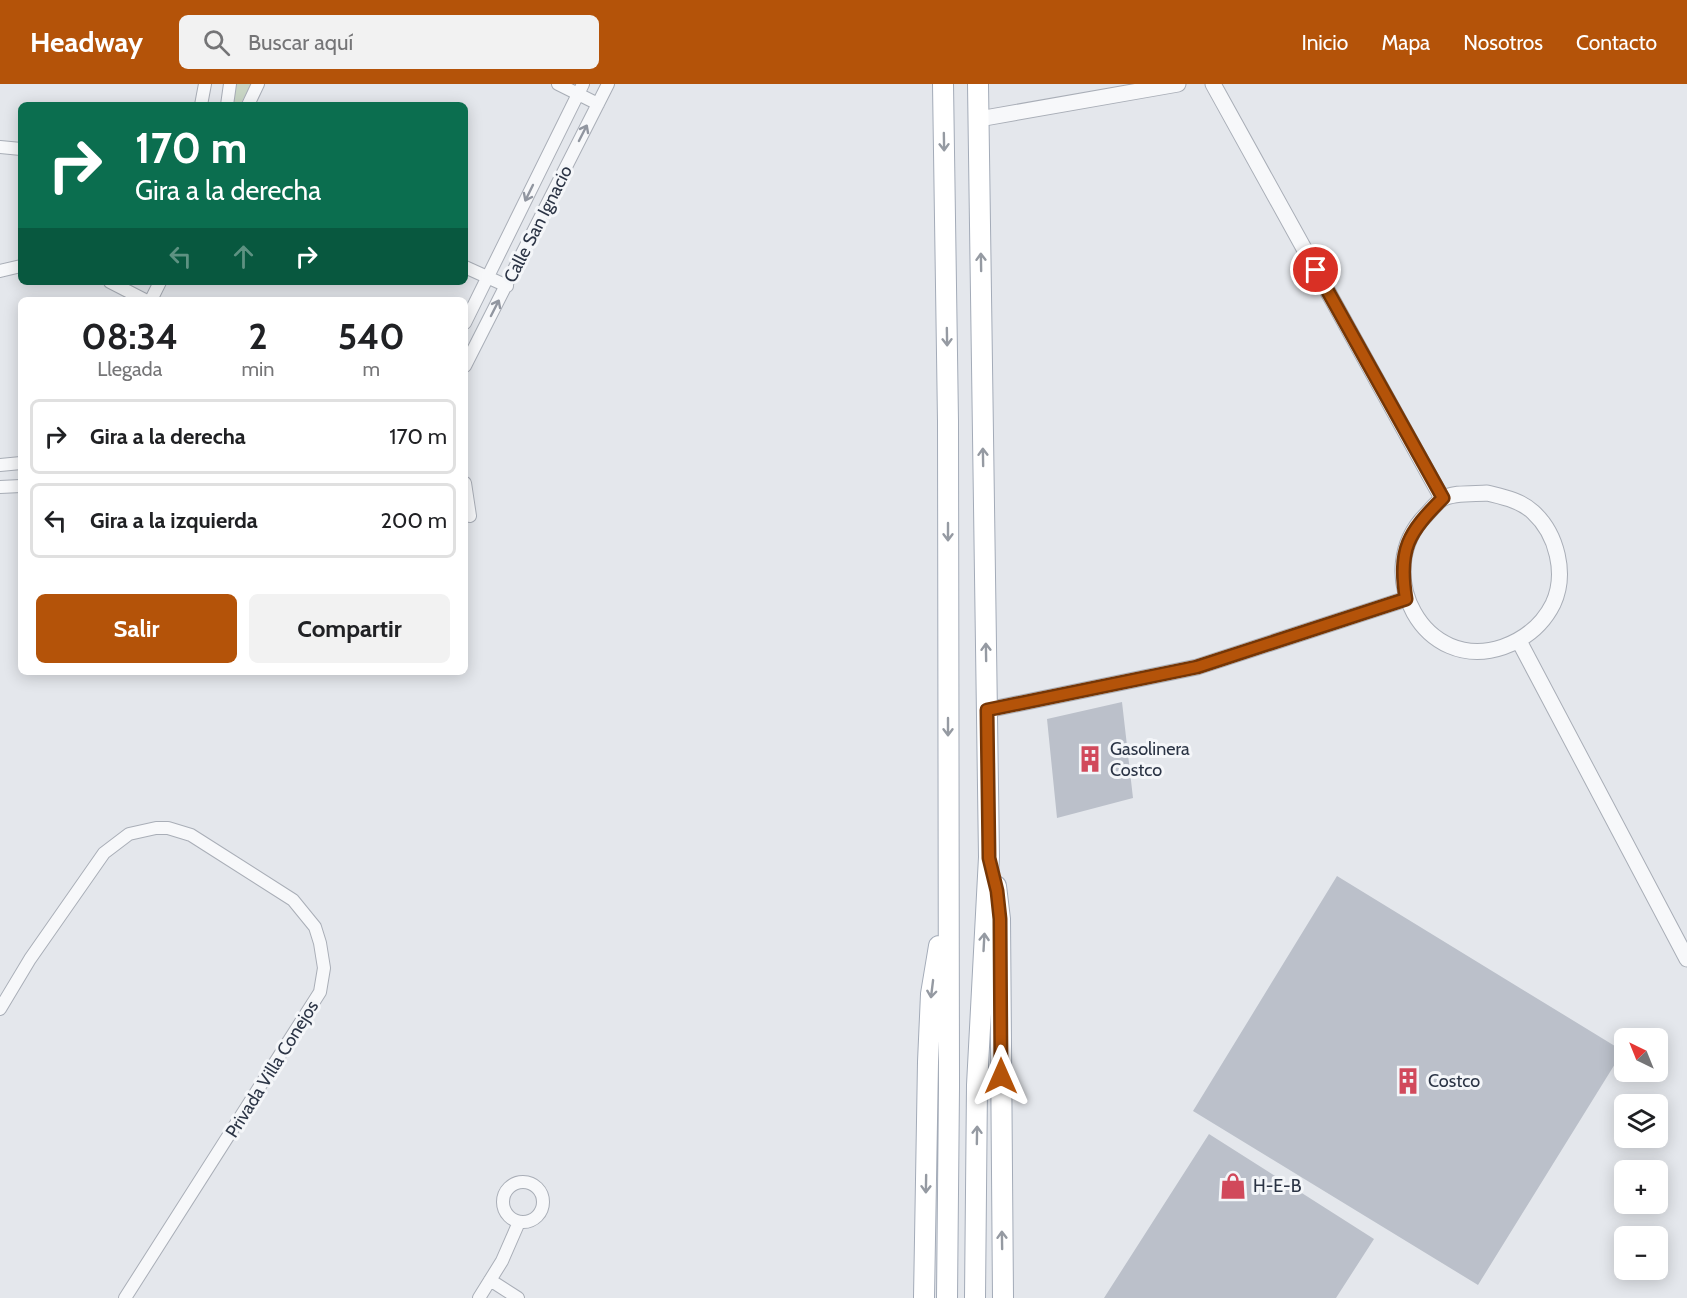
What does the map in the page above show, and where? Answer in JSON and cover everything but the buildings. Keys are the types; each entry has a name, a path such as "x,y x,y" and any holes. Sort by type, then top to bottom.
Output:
{"main road":[{"path":"943,84 948,421 947,1298"},
{"path":"975,1298 977,1085 989,858 978,84"},
{"path":"989,858 997,891 1000,919 1003,1298"},
{"path":"924,1298 931,994 948,911"}],"street":[{"path":"202,102 206,84"},
{"path":"227,102 230,84"},
{"path":"249,102 258,84"},
{"path":"558,84 580,89 598,104"},
{"name":"Calle San Ignacio","path":"468,358 507,286 608,84"},
{"path":"979,119 1178,84"},
{"path":"1213,84 1443,498"},
{"name":"Calle San Ignacio","path":"468,317 580,89"},
{"path":"0,147 18,149"},
{"path":"0,271 18,267"},
{"path":"468,268 507,286"},
{"path":"116,285 131,292"},
{"path":"0,465 18,463"},
{"path":"0,488 18,486"},
{"path":"1487,493 1511,498 1532,512 1548,530 1558,553 1559,570 1554,602 1540,624 1519,641 1493,650 1466,650 1440,641 1419,623 1406,599 1401,572 1406,545 1420,521 1443,498 1487,493"},
{"path":"468,503 470,516"},
{"path":"987,710 1197,667 1406,599"},
{"path":"1519,641 1687,959"},
{"name":"Privada Villa Conejos","path":"0,1009 93,866 115,843 142,830 168,828 190,835 293,900 315,927 323,957 320,992 126,1298"},
{"path":"479,1298 519,1222"},
{"path":"490,1280 518,1298"}],"green space":[{"path":"236,84 251,84 242,102 233,102"}],"place":[{"name":"Gasolinera Costco","path":"1090,759"},
{"name":"Costco","path":"1408,1081"},
{"name":"H-E-B","path":"1233,1186"}],"route":[{"path":"1001,1076 1000,919 997,891 989,858 987,710 1197,667 1406,599 1401,572 1406,545 1420,521 1443,498 1316,270"}]}
